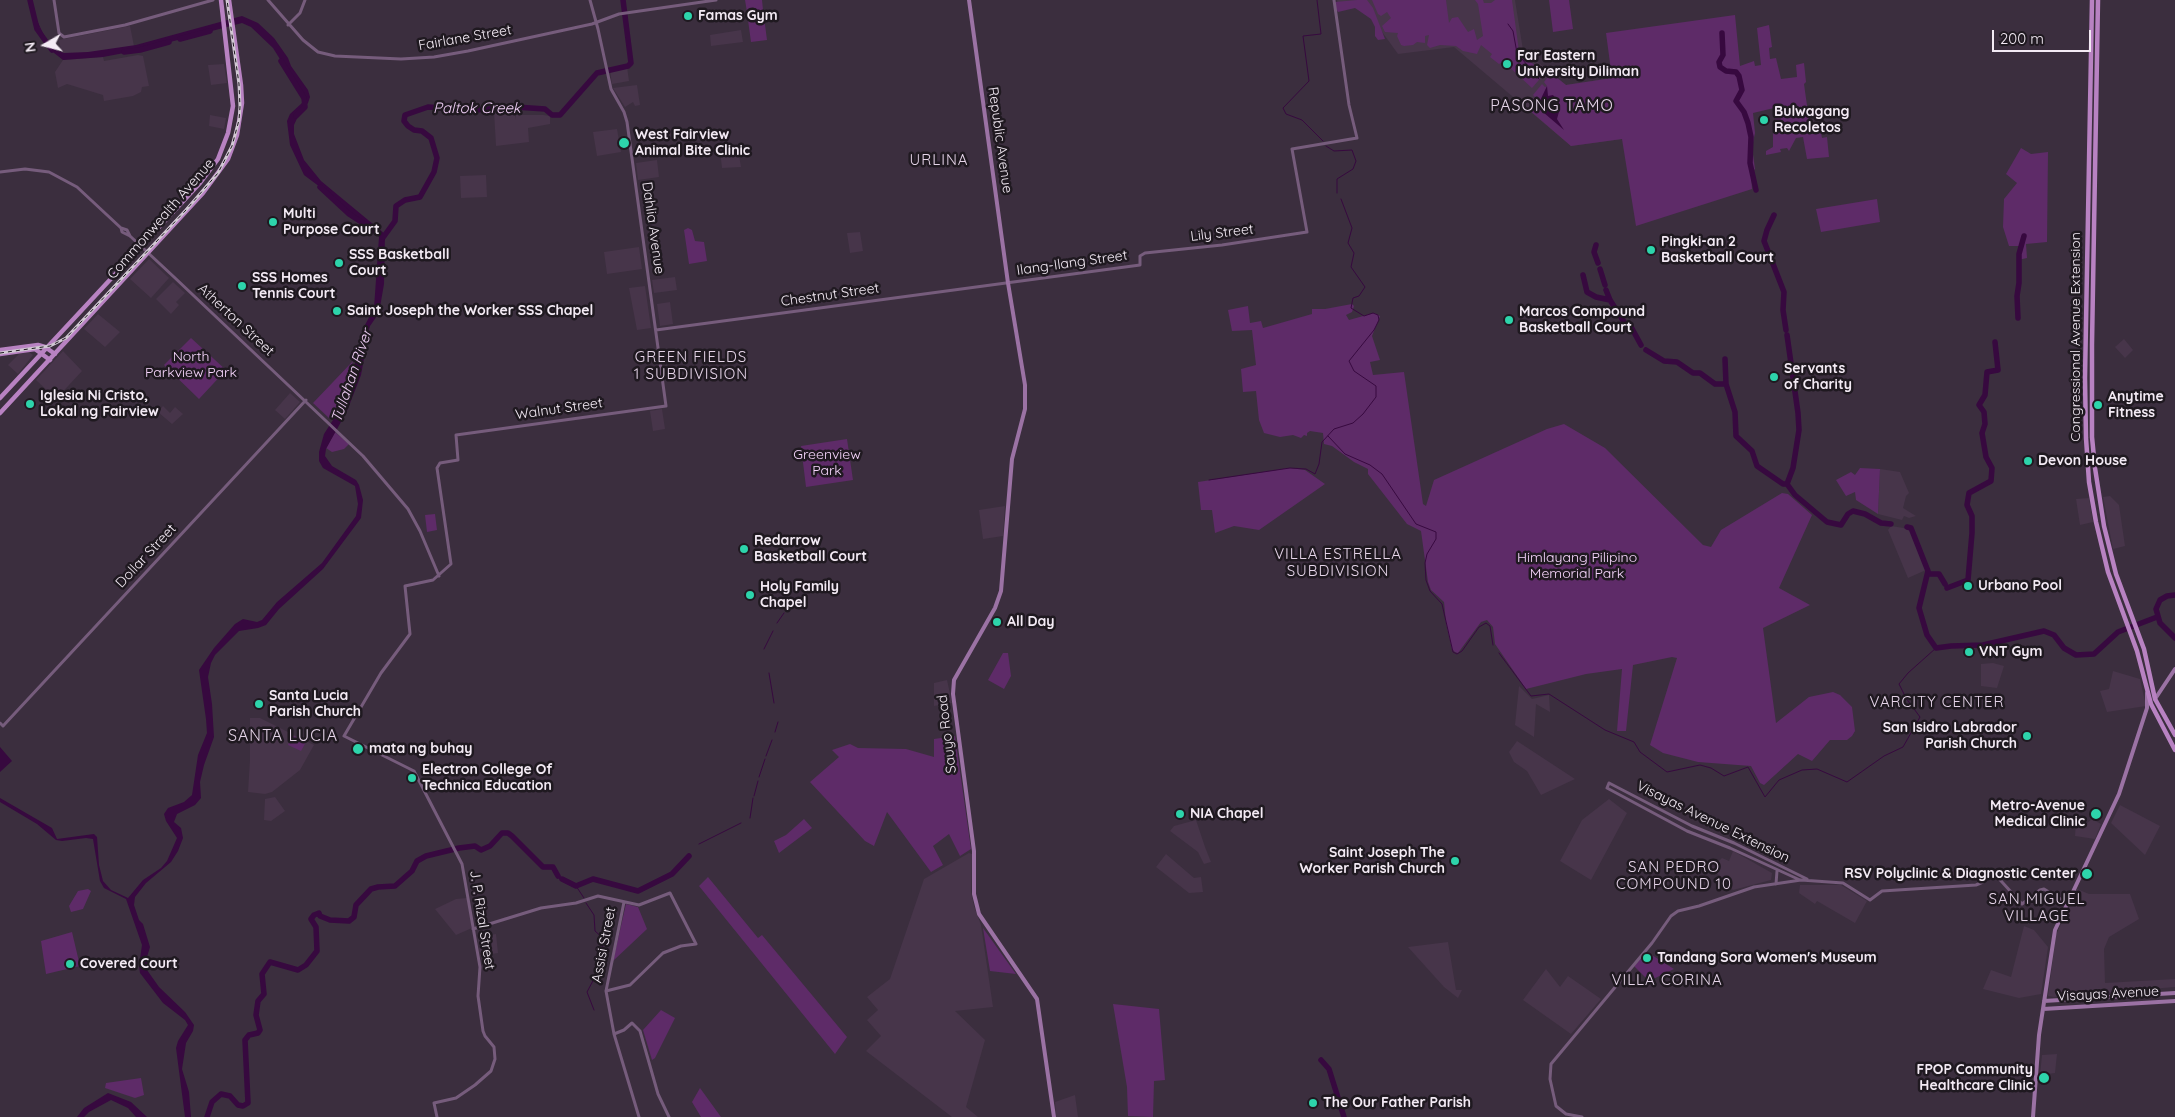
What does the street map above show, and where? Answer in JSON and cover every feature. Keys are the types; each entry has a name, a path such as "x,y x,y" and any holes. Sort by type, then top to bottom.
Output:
{"main road":[{"name":"Commonwealth Avenue","path":"0,398 142,247 209,172 225,144 233,106 221,0"},
{"name":"Commonwealth Avenue","path":"0,413 212,183 223,168 233,148 240,121 242,103 242,85 229,0"},
{"name":"Republic Avenue","path":"969,0 1008,283"},
{"name":"Congressional Avenue Extension","path":"2092,0 2085,344 2086,438 2089,482 2108,572 2139,659 2147,693 2154,712 2175,750"},
{"name":"Congressional Avenue Extension","path":"2098,0 2092,437 2097,486 2104,526 2116,574 2145,654 2155,699 2175,735"},
{"path":"2090,118 2097,118"},
{"name":"Sauyo Road","path":"1008,283 1025,392 1024,412 1012,462 1003,581 995,608 954,680 952,694 974,851 974,894 979,914 1037,999 1054,1117"},
{"path":"0,352 53,342"},
{"path":"38,345 47,348 55,354"},
{"path":"0,352 33,349 42,353 50,360"},
{"path":"33,349 36,359"},
{"path":"2086,438 2092,437"},
{"path":"2155,699 2175,669"},
{"path":"2033,1117 2043,1009 2053,936 2066,903 2118,797 2147,710 2147,693"},
{"path":"2147,710 2154,712"},
{"name":"Visayas Avenue","path":"2044,1002 2175,994"},
{"path":"2109,998 2110,1005"},
{"name":"Visayas Avenue","path":"2043,1009 2175,1001"}],"street":[{"path":"54,0 60,35 64,37 96,32 213,0"},
{"name":"Fairlane Street","path":"268,0 288,25 310,47 325,54 401,59 460,53 597,22 622,13 716,0"},
{"path":"288,25 300,13 306,0"},
{"name":"Dahlia Avenue","path":"590,0 597,22 611,89 624,112 627,122 666,406"},
{"name":"Lily Street","path":"1140,265 1140,255 1307,232 1292,149 1357,138 1344,70 1334,0"},
{"name":"Atherton Street","path":"0,172 26,169 49,172 77,187 121,228 127,230 130,236 328,420 377,470 408,509 420,530 439,576"},
{"name":"Ilang-Ilang Street","path":"1008,283 1140,265"},
{"name":"Chestnut Street","path":"656,330 1008,283"},
{"name":"Dollar Street","path":"2,724 306,400"},
{"name":"Walnut Street","path":"439,576 451,564 438,470 439,464 458,460 456,435 666,406"},
{"name":"J. P. Rizal Street","path":"437,1117 434,1103 458,1097 491,1071 495,1052 492,1043 484,1034 479,1003 480,967 462,864 414,771 344,736 382,674 410,634 404,586 431,580 439,576"},
{"name":"Visayas Avenue Extension","path":"1800,880 1688,831 1608,786 1662,809 1692,826 1734,843 1808,880"},
{"path":"1658,815 1662,809"},
{"path":"1776,884 1777,870"},
{"path":"1582,1117 1566,1114 1556,1106 1550,1079 1551,1066 1652,943 1671,916 1678,911 1699,906 1748,889 1800,880 1842,883 1870,900 1878,892 1884,890 1976,885 1983,882 1992,871 2022,904 2044,889 2066,903"},
{"path":"473,929 598,896 641,904 670,893 696,944 681,946 663,954 630,985 606,991"},
{"name":"Assisi Street","path":"624,902 606,991 614,1034 639,1117"},
{"path":"614,1034 632,1023 644,1038 658,1094 669,1117"}],"shaded area":[{"name":"Far Eastern University Diliman","path":"1337,0 1515,0 1523,50 1566,85 1612,78 1622,139 1571,146 1454,47 1398,54 1363,7 1338,8"},
{"path":"130,26 134,46 87,54 62,55 59,40"},
{"path":"741,30 743,42 711,46 710,35"},
{"path":"138,55 143,56 149,86 142,87 141,92 133,96 104,101 103,95 67,84 58,88 55,72 63,60 103,57 104,61"},
{"path":"224,64 227,83 211,85 208,65"},
{"path":"627,67 629,81 612,84 610,71"},
{"path":"637,85 640,105 635,106 633,102 625,107 613,88"},
{"path":"514,109 516,120 516,115 543,115 550,116 550,124 528,128 529,142 496,146 494,111"},
{"path":"210,115 226,118 224,129 209,126"},
{"path":"617,129 621,152 597,156 593,132"},
{"path":"738,149 741,167 722,168 720,151"},
{"path":"657,160 659,177 638,180 636,163"},
{"path":"486,175 487,197 461,198 460,176"},
{"path":"860,232 863,251 850,253 847,233"},
{"path":"639,247 642,269 607,274 604,252"},
{"path":"149,259 169,278 151,298 130,279"},
{"path":"675,277 677,290 654,293 652,280"},
{"path":"173,282 185,293 176,302 179,305 171,314 156,299"},
{"path":"645,286 651,328 637,330 629,288"},
{"path":"670,302 673,324 660,326 657,304"},
{"path":"98,314 120,332 105,347 84,329"},
{"path":"2124,339 2133,350 2125,358 2115,347"},
{"path":"63,351 82,371 56,399 36,380"},
{"path":"29,352 33,355 18,374 8,365 19,354"},
{"path":"290,393 300,402 285,419 275,410"},
{"path":"163,406 170,413 175,407 183,414 172,424 158,412"},
{"path":"662,409 665,429 653,431 650,411"},
{"path":"1880,469 1900,472 1909,493 1906,496 1903,508 1916,516 1909,518 1904,516 1902,520 1878,514"},
{"path":"2110,496 2119,505 2125,546 2113,549 2103,497"},
{"path":"2089,498 2093,522 2080,525 2076,499"},
{"path":"1005,506 1003,536 983,539 979,510"},
{"path":"1891,526 1910,529 1926,570 1908,578 1888,530"},
{"path":"1993,663 2004,666 1997,688 1981,686 1981,664"},
{"path":"2113,671 2140,679 2146,706 2107,712 2100,691 2109,689"},
{"path":"947,680 952,703 934,706 934,683"},
{"path":"1519,686 1532,699 1549,695 1550,712 1536,704 1534,737 1515,725"},
{"path":"250,718 260,718 314,745 300,770 272,792 265,794 248,792"},
{"path":"1517,741 1575,779 1541,795 1527,771 1514,762 1509,752"},
{"path":"275,797 285,811 271,821 264,820 265,799"},
{"path":"1609,799 1627,813 1591,880 1560,861 1582,820"},
{"path":"2120,805 2160,826 2145,855 2111,823"},
{"path":"2092,819 2101,824 2095,839 2075,836 2076,821 2080,820 2085,825"},
{"path":"1196,820 1211,862 1204,864 1198,852 1170,831 1174,826"},
{"path":"1733,851 1772,873 1771,880 1733,890 1712,868 1722,858 1729,861"},
{"path":"969,853 972,854 971,892 981,925 993,1007 955,1011 985,1040 966,1107 978,1117 952,1117 866,1051 881,1036 867,1020 878,1010 867,997 890,979 924,879"},
{"path":"1166,854 1194,878 1201,877 1203,892 1189,893 1156,867"},
{"path":"1800,885 1841,885 1867,901 1855,923 1817,901 1815,904 1799,893"},
{"path":"2077,889 2089,894 2130,894 2139,919 2109,937 2104,949 2105,983 2175,979 2175,987 2048,996 2056,935"},
{"path":"467,898 472,928 456,935 435,909 456,899"},
{"path":"2024,926 2034,930 2048,947 2041,994 2019,998 1983,989 1991,970 2011,977"},
{"path":"496,934 498,953 480,956 478,937"},
{"path":"1448,942 1456,990 1462,990 1458,998 1444,987 1408,947"},
{"path":"1546,969 1560,987 1568,976 1601,999 1571,1034 1523,1000"},
{"path":"2057,1054 2055,1073 2040,1075 2042,1055"},
{"path":"1075,1095 1078,1117 1056,1117 1055,1102"}],"green space":[{"path":"745,0 762,0 763,10 747,12"},
{"path":"1367,0 1373,8 1385,39 1378,40 1375,36 1375,27 1371,19 1355,8 1338,12 1336,9 1335,2"},
{"path":"1372,0 1446,0 1449,23 1452,18 1458,17 1468,32 1474,29 1477,40 1483,36 1478,4 1475,0 1491,3 1495,0 1512,0 1519,51 1544,74 1532,88 1506,64 1499,64 1490,57 1492,54 1481,45 1477,54 1463,51 1456,46 1440,45 1430,48 1427,45 1429,35 1425,36 1425,43 1417,42 1413,45 1401,45 1397,36 1398,33 1385,32 1382,26 1391,18 1387,12 1381,16 1378,14"},
{"path":"1549,0 1569,0 1573,29 1553,32"},
{"path":"1735,15 1740,66 1754,61 1755,66 1761,65 1757,28 1769,25 1772,47 1769,48 1770,59 1776,58 1781,79 1797,77 1796,65 1804,63 1806,82 1804,84 1811,134 1821,133 1822,138 1827,137 1829,157 1807,159 1803,137 1796,138 1789,151 1787,148 1780,149 1781,152 1766,155 1766,151 1773,147 1773,127 1776,126 1774,108 1753,113 1755,133 1752,147 1755,169 1751,173 1752,189 1636,226 1622,139 1571,146 1528,109 1533,103 1529,100 1535,97 1533,95 1542,84 1545,87 1547,86 1544,82 1551,73 1566,85 1612,78 1606,33"},
{"path":"764,17 767,40 751,42 748,20"},
{"path":"2021,148 2031,154 2048,152 2047,242 2026,244 2027,258 2018,260 2019,246 2009,246 2003,227 2004,199 2017,183 2006,174"},
{"path":"1877,199 1880,222 1821,232 1816,209"},
{"path":"688,228 692,230 695,241 704,242 707,261 689,264 684,230"},
{"name":"Himlayang Pilipino Memorial Park","path":"1352,304 1354,306 1352,312 1346,315 1349,320 1374,313 1380,316 1372,336 1380,360 1370,362 1373,375 1404,372 1423,504 1426,506 1434,480 1547,429 1564,424 1605,448 1703,545 1711,547 1721,530 1782,493 1788,494 1812,515 1779,588 1810,605 1763,628 1776,723 1809,697 1833,692 1840,695 1852,707 1855,731 1852,736 1847,740 1830,740 1812,761 1798,754 1764,785 1760,783 1751,766 1698,762 1663,753 1650,745 1677,658 1672,657 1633,665 1626,731 1617,731 1622,669 1586,674 1526,689 1495,644 1493,627 1487,620 1481,622 1458,653 1455,652 1452,649 1446,623 1444,602 1431,590 1428,582 1421,531 1407,524 1368,474 1368,469 1354,462 1332,446 1324,444 1323,433 1310,431 1307,433 1307,436 1304,435 1301,438 1293,435 1280,437 1264,433 1259,420 1256,391 1243,392 1241,369 1256,365 1252,330 1232,331 1228,310 1248,306 1250,323 1261,321 1263,328 1312,314 1312,309 1325,309"},
{"name":"North Parkview Park","path":"191,338 226,370 199,399 164,365"},
{"path":"353,361 342,401 329,418 313,403"},
{"path":"335,432 349,444 344,449 332,452 326,448"},
{"name":"Greenview Park","path":"847,439 853,480 806,487 801,446"},
{"path":"1290,468 1305,470 1325,484 1259,530 1234,526 1215,533 1212,510 1201,510 1198,482"},
{"path":"1860,468 1880,469 1878,514 1856,500 1855,492 1846,496 1836,480 1851,472 1855,475"},
{"path":"435,514 437,530 427,532 425,515"},
{"path":"1003,653 1008,653 1011,676 1004,689 988,680"},
{"path":"292,735 306,742 301,751 288,745"},
{"path":"955,736 971,849 960,856 949,834 933,846 943,865 931,872 887,812 874,846 865,841 810,782 839,757 832,750 850,744 858,748 906,749 934,757 934,739"},
{"path":"804,819 812,828 779,853 774,841 786,835"},
{"path":"708,877 758,938 762,935 847,1037 835,1054 699,886"},
{"path":"88,889 91,891 83,909 71,912 69,906 78,891"},
{"path":"626,904 638,907 647,929 613,961"},
{"path":"983,928 1016,974 990,971"},
{"path":"72,932 80,966 46,974 41,941"},
{"path":"1647,952 1674,969 1649,981 1634,966"},
{"path":"1113,1004 1159,1009 1165,1080 1154,1081 1153,1117 1128,1116 1127,1087"},
{"path":"661,1010 675,1018 655,1058 652,1060 643,1030"},
{"path":"141,1078 144,1095 135,1098 105,1088 106,1083"},
{"path":"700,1088 721,1117 701,1117 692,1102"}],"water":[{"path":"29,0 31,0 33,12 50,48 64,53 88,52 136,45 242,16 258,23 274,38 308,90 310,97 308,103 300,112 294,125 294,134 304,160 321,181 385,234 384,284 379,313 370,326 366,339 361,375 347,411 326,449 325,456 332,466 356,480 359,485 363,500 361,518 323,569 279,609 266,625 239,631 215,655 208,677 214,737 200,782 201,798 195,805 177,814 174,822 181,828 183,838 178,851 171,862 146,883 135,897 134,905 139,920 143,924 150,947 147,957 147,970 159,987 185,1012 194,1025 193,1031 186,1043 182,1069 189,1092 191,1117 185,1117 176,1048 188,1025 185,1020 163,1003 140,973 142,945 126,899 104,888 100,881 93,839 56,840 37,824 0,802 0,798 52,828 57,839 94,834 97,837 99,865 103,881 111,890 128,898 143,880 161,868 167,861 177,838 166,821 164,814 168,808 184,802 192,795 198,755 207,733 199,670 214,648 235,624 243,619 257,622 262,620 277,602 322,563 356,516 358,504 355,486 323,468 319,461 319,452 324,434 342,406 365,325 374,308 379,237 374,231 348,213 332,196 304,175 290,145 287,121 290,114 302,103 303,96 273,48 251,27 242,23 140,50 103,57 63,60 49,49 31,9"},
{"path":"1547,86 1548,96 1553,95 1559,103 1560,108 1557,119 1564,130 1537,107"},
{"path":"0,747 12,761 0,772"},
{"path":"108,1093 131,1102 147,1117 136,1117 128,1108 111,1100 89,1112 84,1117 77,1117 84,1108"}],"waterway":[{"name":"Tullahan River","path":"30,0 37,29 52,50"},
{"name":"Paltok Creek","path":"382,239 395,221 396,206 405,200 420,197 434,172 437,158 431,138 422,131 414,130 408,126 404,121 405,115 428,107 475,110 516,107 545,109 552,115 560,115 597,73 628,66 631,63 623,0"},
{"path":"1317,0 1321,34 1303,36 1309,81 1283,108 1286,114 1302,120 1323,141"},
{"path":"1508,24 1513,31 1517,53 1539,79"},
{"name":"Tullahan River","path":"180,39 210,31"},
{"path":"1722,33 1723,55 1719,62 1720,67 1726,71 1736,72 1739,76 1742,90 1736,101 1744,112 1748,123 1751,137 1750,163 1756,190"},
{"name":"Tullahan River","path":"124,52 140,50 169,42"},
{"name":"Tullahan River","path":"281,61 304,98 305,107 296,116"},
{"path":"1326,146 1334,151 1352,150 1356,161 1353,169 1337,179 1337,193"},
{"name":"Tullahan River","path":"320,187 349,214 375,231"},
{"path":"1209,480 1290,468 1306,469 1315,474 1319,464 1322,442 1334,429 1353,423 1363,414 1376,397 1376,386 1354,371 1349,361 1374,330 1379,320 1378,315 1373,313 1364,316 1351,308 1353,298 1359,296 1365,287 1351,267 1354,253 1348,243 1352,228 1341,199"},
{"path":"1774,215 1764,241 1784,292 1783,310 1786,330"},
{"path":"2018,318 2019,254 2024,236"},
{"path":"1596,245 1594,252 1598,263"},
{"path":"1600,269 1605,285"},
{"path":"1583,275 1587,292 1596,297 1610,300"},
{"path":"1606,290 1624,322"},
{"path":"1630,325 1641,345"},
{"path":"1787,335 1799,430 1793,468 1787,484"},
{"path":"1947,588 1968,580 1972,533 1972,516 1967,505 1969,493 1991,481 1992,468 1986,457 1982,433 1985,424 1984,412 1979,405 1985,395 1987,372 1998,370 1995,342"},
{"path":"1646,350 1664,361 1677,362 1693,373 1700,373 1715,384 1726,384 1725,359"},
{"path":"1726,384 1735,412 1736,436 1752,451 1757,466 1783,484 1787,484 1795,495 1827,522 1841,525 1848,514 1853,511 1865,514 1881,523 1891,524"},
{"path":"1328,436 1345,454 1370,465 1382,474 1416,524 1436,532 1436,539 1427,554 1425,563 1426,580 1430,591 1442,604 1453,652 1457,654 1462,651 1479,627 1486,623 1490,626 1493,645"},
{"path":"1907,527 1911,528 1928,571 1919,608 1927,635 1936,648 1983,645 2044,631 2054,635 2064,648 2076,655 2094,654 2118,632 2157,617"},
{"path":"1928,574 1939,574 1945,584"},
{"path":"2175,595 2167,596 2160,600 2156,609 2160,623 2175,638"},
{"path":"777,623 784,613"},
{"path":"764,649 773,631"},
{"path":"1499,653 1531,696 1549,694 1605,730 1634,742 1640,752 1667,772 1700,765 1711,768 1724,776 1748,767 1765,797 1779,780 1802,770 1817,769 1847,782 1884,756 1903,747 1920,717 1906,698 1899,684 1908,673 1936,648"},
{"path":"769,673 774,703"},
{"path":"775,732 778,722"},
{"path":"766,756 772,740"},
{"path":"759,777 765,759"},
{"path":"754,796 758,781"},
{"path":"750,818 753,798"},
{"path":"699,844 741,823"},
{"path":"207,1117 212,1102 221,1094 230,1096 238,1105 243,1106 248,1103 245,1040 249,1035 258,1033 260,1030 256,1015 258,1001 264,994 262,974 270,962 298,970 306,965 317,951 316,927 311,919 314,915 319,913 320,916 330,920 349,921 354,917 356,905 371,889 395,886 412,871 417,861 426,856 459,848 475,846 481,850 490,846 502,833 508,833 512,836 543,867 553,867 558,876"},
{"path":"562,879 576,886 593,879 638,891 672,874 689,856"},
{"path":"576,886 584,898"},
{"path":"586,903 594,915 595,931 604,939 602,948 604,960 587,992 594,1010"},
{"path":"1321,1060 1329,1069 1344,1117"}],"railway":[{"path":"0,353 50,346 66,338 186,210 218,173 232,146 239,120 240,107 239,84 227,0"}],"place":[{"name":"Famas Gym","path":"688,16"},
{"name":"Far Eastern University Diliman","path":"1507,64"},
{"name":"Bulwagang Recoletos","path":"1764,120"},
{"name":"West Fairview Animal Bite Clinic","path":"624,143"},
{"name":"Multi Purpose Court","path":"273,222"},
{"name":"Pingki-an 2 Basketball Court","path":"1651,250"},
{"name":"SSS Basketball Court","path":"339,263"},
{"name":"SSS Homes Tennis Court","path":"242,286"},
{"name":"Saint Joseph the Worker SSS Chapel","path":"337,311"},
{"name":"Marcos Compound Basketball Court","path":"1509,320"},
{"name":"Servants of Charity","path":"1774,377"},
{"name":"Iglesia Ni Cristo, Lokal ng Fairview","path":"30,404"},
{"name":"Anytime Fitness","path":"2098,405"},
{"name":"Devon House","path":"2028,461"},
{"name":"Redarrow Basketball Court","path":"744,549"},
{"name":"Urbano Pool","path":"1968,586"},
{"name":"Holy Family Chapel","path":"750,595"},
{"name":"All Day","path":"997,622"},
{"name":"VNT Gym","path":"1969,652"},
{"name":"Santa Lucia Parish Church","path":"259,704"},
{"name":"San Isidro Labrador Parish Church","path":"2027,736"},
{"name":"mata ng buhay","path":"358,749"},
{"name":"Electron College Of Technica Education","path":"412,778"},
{"name":"NIA Chapel","path":"1180,814"},
{"name":"Metro-Avenue Medical Clinic","path":"2096,814"},
{"name":"Saint Joseph The Worker Parish Church","path":"1455,861"},
{"name":"RSV Polyclinic & Diagnostic Center","path":"2087,874"},
{"name":"Tandang Sora Women's Museum","path":"1647,958"},
{"name":"Covered Court","path":"70,964"},
{"name":"FPOP Community Healthcare Clinic","path":"2044,1078"},
{"name":"The Our Father Parish","path":"1313,1103"}],"district":[{"name":"PASONG TAMO","path":"1552,106"},
{"name":"URLINA","path":"939,160"},
{"name":"GREEN FIELDS 1 SUBDIVISION","path":"691,366"},
{"name":"VILLA ESTRELLA SUBDIVISION","path":"1338,562"},
{"name":"VARCITY CENTER","path":"1937,702"},
{"name":"SANTA LUCIA","path":"283,736"},
{"name":"SAN PEDRO COMPOUND 10","path":"1674,876"},
{"name":"SAN MIGUEL VILLAGE","path":"2037,908"},
{"name":"VILLA CORINA","path":"1667,980"}]}
